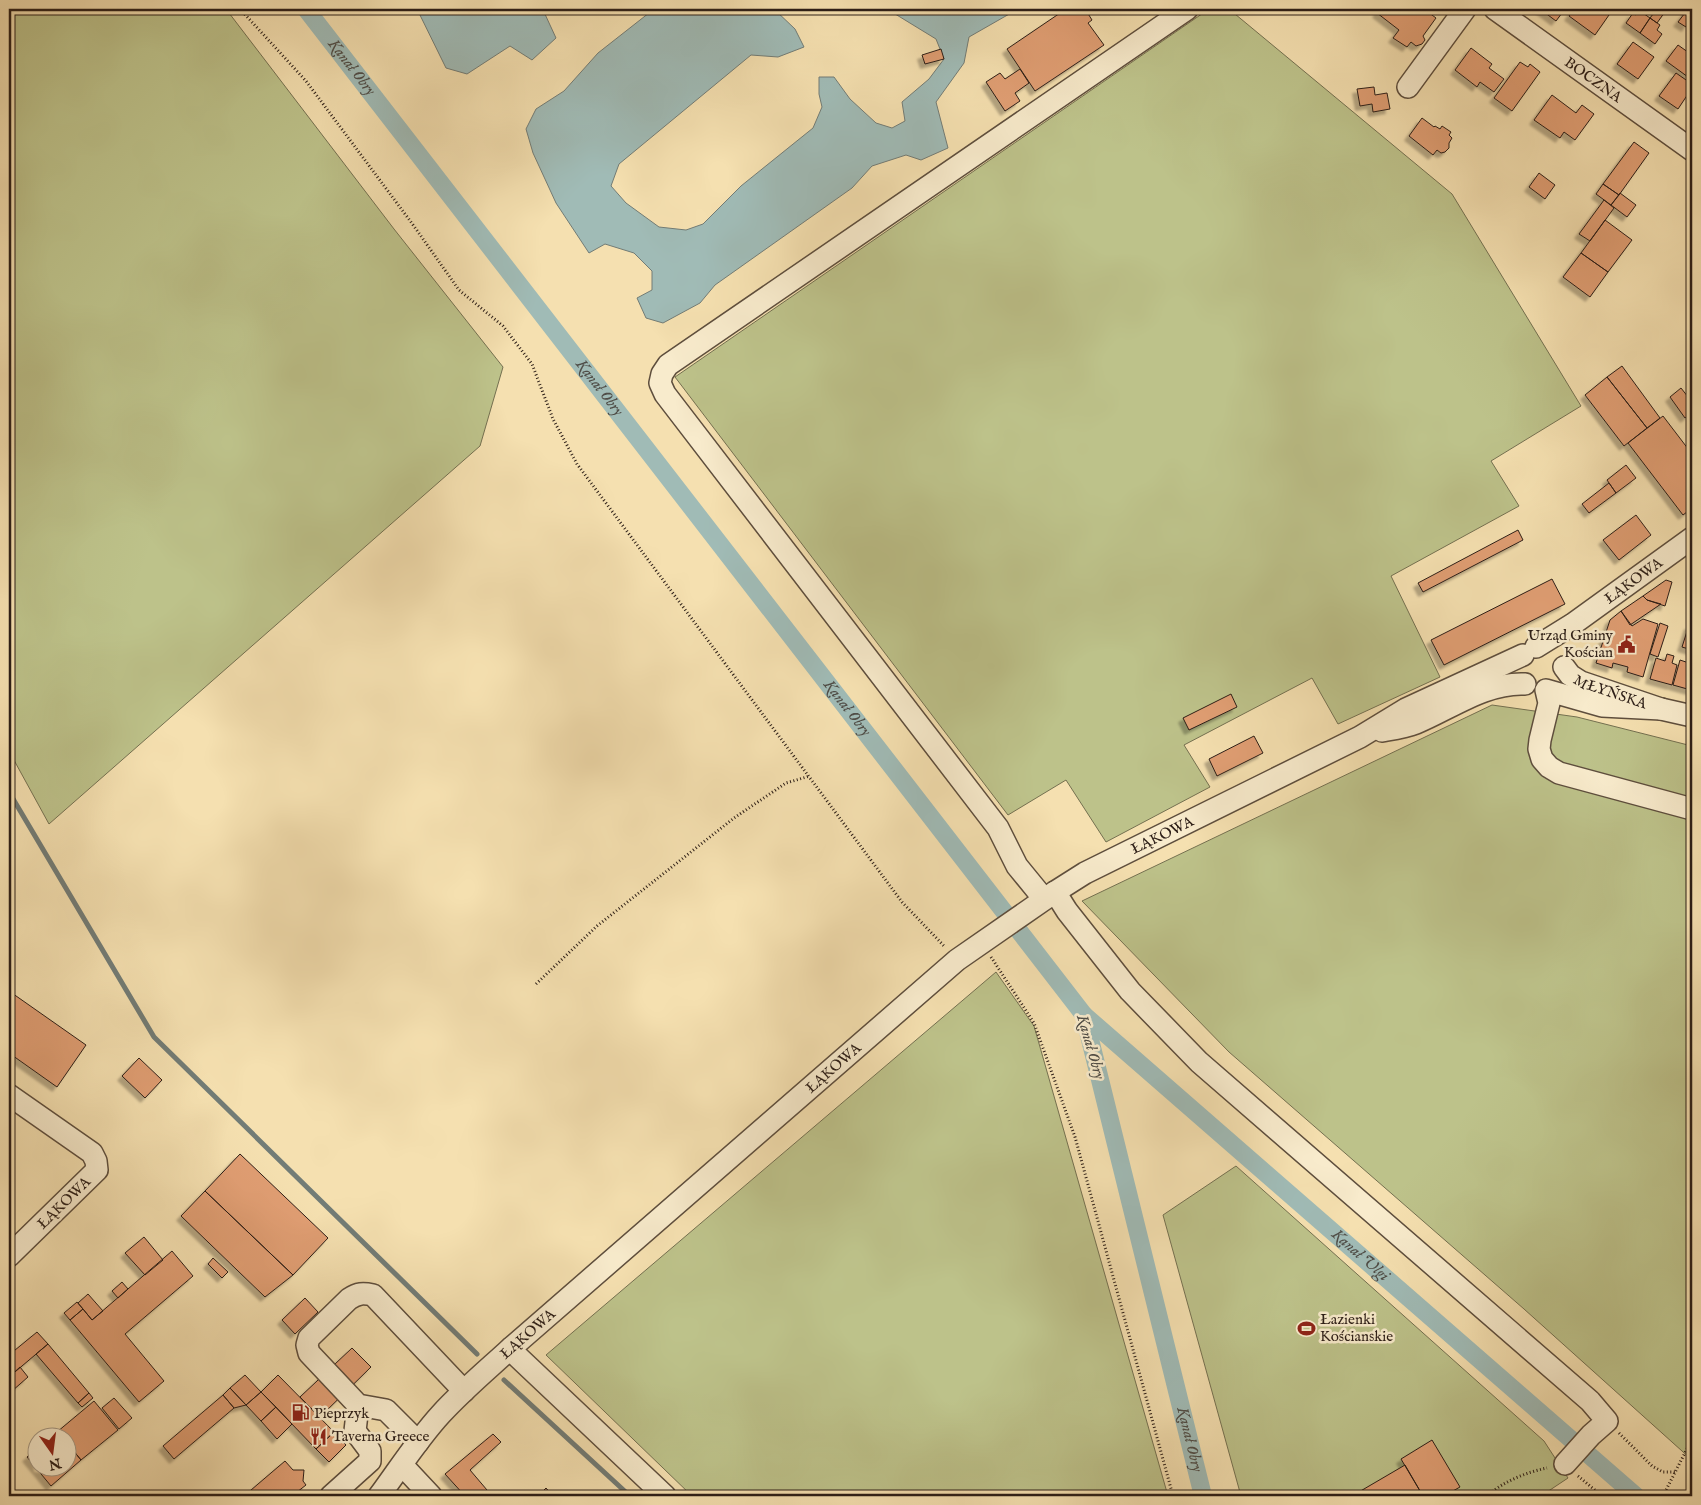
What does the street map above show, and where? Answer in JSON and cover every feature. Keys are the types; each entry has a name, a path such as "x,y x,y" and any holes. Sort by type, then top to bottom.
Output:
{"street":[{"path":"1187,9 668,365 662,374 660,383 665,394 998,828 1017,866 1046,898 1067,911 1130,991 1199,1062 1590,1401 1607,1421 1568,1460"},
{"path":"1408,87 1465,9"},
{"name":"BOCZNA","path":"1495,9 1692,150"},
{"name":"ŁĄKOWA","path":"379,1496 418,1442 441,1414 464,1391 957,960 1046,898 1104,863 1360,737 1406,710 1530,651 1574,624 1692,538"},
{"path":"1563,663 1558,653 1544,646 1530,651 1520,662 1519,670 1525,684 1531,688 1546,690 1559,682 1563,675 1563,663 1574,624"},
{"name":"MŁYŃSKA","path":"1563,663 1570,675 1581,682 1661,709 1692,716"},
{"name":"ŁĄKOWA","path":"1360,737 1414,724 1482,692 1515,683 1525,684"},
{"path":"1546,690 1549,704 1540,740 1540,748 1542,759 1549,767 1560,773 1692,809"},
{"name":"MŁYŃSKA","path":"1546,690 1602,706 1661,709"},
{"name":"ŁĄKOWA","path":"9,1095 92,1153 96,1161 97,1170 9,1256"},
{"path":"418,1442 386,1410 358,1404 309,1354 307,1345 310,1338 349,1299 357,1294 364,1293 373,1296 464,1391"},
{"path":"511,1348 518,1357 665,1496"},
{"path":"331,1496 370,1461 370,1451 354,1431 358,1404"},
{"path":"402,1465 430,1496"}],"path":[{"path":"240,9 306,81 459,290 503,326 532,364 554,419 577,464 902,902 957,960"},
{"path":"536,984 597,926 734,818 786,783 810,776"},
{"path":"982,942 1034,1023 1075,1137 1173,1496"},
{"path":"1607,1421 1652,1466 1663,1472 1676,1472"},
{"path":"1663,1496 1692,1439"},
{"path":"1487,1496 1495,1489 1535,1470 1568,1460 1602,1496"}],"green space":[{"path":"9,9 226,9 394,229 503,367 480,446 49,824 9,751"},
{"path":"1209,9 1229,9 1452,194 1581,406 1491,461 1519,506 1391,576 1440,677 1338,724 1312,678 1184,745 1210,787 1106,842 1066,780 1008,815 675,377"},
{"path":"1492,705 1577,717 1692,746 1692,1460 1524,1309 1229,1052 1082,901"},
{"path":"996,972 1034,1026 1168,1496 692,1496 546,1355"},
{"name":"Łazienki Kościanskie","path":"1236,1166 1544,1441 1568,1478 1541,1496 1241,1496 1163,1215"}],"water":[{"path":"417,9 547,9 544,12 556,38 532,60 510,46 467,74 446,68"},
{"path":"654,9 774,9 795,29 804,47 778,57 751,55 619,164 611,186 626,203 659,227 686,230 703,224 741,186 813,128 822,107 819,94 819,77 834,77 850,99 876,123 892,128 905,121 902,102 929,79 944,59 936,39 887,9 1023,9 1011,13 969,37 964,63 936,102 948,148 921,160 906,155 872,166 852,188 715,285 700,303 663,323 646,318 637,298 652,290 652,271 634,253 605,244 589,253 556,203 533,153 526,129 536,109 564,91 598,53"}],"building":[{"path":"1066,9 1079,9 1083,14 1087,12 1092,20 1088,23 1104,45 1035,91 1007,49"},
{"path":"1079,9 1091,9 1083,14"},
{"path":"1380,9 1424,9 1436,18 1423,36 1425,40 1422,44 1416,46 1411,42 1407,47 1393,38 1399,30 1377,13"},
{"path":"1540,9 1565,9 1556,21"},
{"path":"1574,9 1601,9 1609,15 1595,35 1569,16"},
{"path":"1657,9 1667,9 1657,23 1650,18"},
{"path":"1688,9 1692,9 1692,18 1686,27 1678,22"},
{"path":"1640,11 1650,18 1640,33 1626,23 1633,13 1636,15"},
{"path":"1650,18 1660,25 1657,30 1662,34 1655,44 1640,33"},
{"path":"1633,42 1654,57 1638,79 1617,64"},
{"path":"1678,45 1692,55 1692,72 1688,77 1666,61"},
{"path":"1471,48 1492,64 1489,68 1504,79 1494,92 1480,82 1477,87 1455,70"},
{"path":"941,49 944,59 925,64 922,55"},
{"path":"1520,62 1528,67 1530,64 1540,72 1512,111 1494,98"},
{"path":"1020,69 1029,83 1015,93 1020,101 1005,111 986,82 1000,73 1005,79"},
{"path":"1676,73 1689,82 1692,77 1692,88 1678,109 1659,96"},
{"path":"1374,87 1375,95 1387,93 1390,109 1373,112 1372,104 1360,106 1357,89"},
{"path":"1552,95 1576,113 1582,105 1594,114 1575,140 1564,132 1560,138 1534,120"},
{"path":"1422,118 1434,127 1440,129 1442,126 1451,132 1449,135 1452,138 1449,148 1445,152 1441,153 1437,150 1433,155 1409,136"},
{"path":"1634,142 1649,153 1619,195 1603,184"},
{"path":"1539,173 1555,185 1545,199 1529,187"},
{"path":"1603,184 1619,195 1611,205 1596,194"},
{"path":"1620,193 1636,205 1627,217 1611,205"},
{"path":"1604,200 1614,208 1590,241 1579,234"},
{"path":"1605,220 1632,240 1608,272 1581,253"},
{"path":"1581,253 1608,272 1590,297 1563,277"},
{"path":"1622,366 1660,418 1647,428 1607,377"},
{"path":"1607,377 1647,428 1624,446 1585,395"},
{"path":"1681,388 1692,402 1692,412 1685,418 1670,397"},
{"path":"1663,416 1692,454 1692,508 1683,515 1628,443"},
{"path":"1626,465 1636,478 1616,493 1607,480"},
{"path":"1609,483 1616,493 1589,513 1582,504"},
{"path":"1636,515 1651,535 1619,560 1603,540"},
{"path":"1518,530 1523,540 1423,592 1418,583"},
{"path":"1552,579 1565,604 1444,665 1431,640"},
{"path":"1666,580 1672,582 1665,606 1647,600 1643,596"},
{"path":"1643,596 1647,600 1661,604 1630,625 1621,611"},
{"name":"Urząd Gminy Kościan","path":"1621,611 1632,626 1643,619 1658,624 1643,677 1627,672 1628,667 1613,663 1612,668 1596,663 1610,620"},
{"path":"1660,623 1668,626 1658,657 1650,654"},
{"path":"1689,625 1692,626 1692,650 1682,647"},
{"path":"1667,654 1674,656 1672,663 1677,665 1672,685 1650,679 1656,658 1665,661"},
{"path":"1680,660 1692,664 1691,690 1673,685"},
{"path":"1231,694 1237,707 1189,730 1183,718"},
{"path":"1254,736 1263,753 1217,776 1209,759"},
{"path":"9,991 86,1045 57,1087 9,1053"},
{"path":"139,1058 162,1080 145,1098 122,1076"},
{"path":"240,1154 328,1238 293,1275 205,1191"},
{"path":"205,1191 293,1275 265,1297 181,1216"},
{"path":"144,1237 163,1260 145,1275 125,1253"},
{"path":"172,1251 193,1276 125,1334 164,1381 139,1402 70,1320 83,1309 92,1320"},
{"path":"213,1258 228,1272 222,1278 208,1264"},
{"path":"122,1282 128,1289 118,1298 112,1291"},
{"path":"88,1294 103,1311 92,1320 78,1303"},
{"path":"305,1298 318,1312 295,1334 282,1320"},
{"path":"77,1302 83,1309 70,1320 64,1313"},
{"path":"37,1332 48,1344 9,1377 9,1355"},
{"path":"48,1344 89,1393 78,1403 36,1354"},
{"path":"352,1348 371,1367 320,1417 300,1397"},
{"path":"20,1367 28,1377 12,1391 9,1387 9,1377"},
{"path":"245,1375 261,1392 246,1405 230,1388"},
{"path":"278,1375 334,1432 316,1449 261,1392"},
{"path":"230,1388 246,1405 234,1408 223,1395"},
{"path":"261,1392 276,1407 261,1421 246,1405"},
{"path":"89,1393 93,1398 82,1407 78,1403"},
{"path":"223,1395 234,1408 174,1459 163,1446"},
{"path":"114,1398 132,1418 119,1429 102,1408"},
{"path":"94,1401 118,1430 81,1460 78,1456 78,1428 62,1428"},
{"path":"276,1407 292,1424 277,1439 261,1421"},
{"path":"334,1432 346,1445 329,1462 316,1449"},
{"path":"493,1434 501,1442 470,1470 487,1490 480,1496 465,1496 445,1474"},
{"path":"1432,1440 1460,1487 1444,1496 1423,1496 1401,1459"},
{"path":"285,1461 293,1470 304,1470 303,1481 306,1485 292,1496 244,1496"},
{"path":"1405,1465 1423,1496 1352,1496"},
{"path":"44,1478 60,1478 51,1486"},
{"path":"546,1488 553,1496 539,1495"},
{"path":"1346,1491 1349,1496 1338,1496"}],"waterway":[{"name":"Kanał Obry","path":"306,9 1084,1015 1203,1496"},
{"path":"9,792 154,1037 477,1354"},
{"name":"Kanał Ulgi","path":"1084,1015 1636,1496"},
{"path":"504,1380 630,1496"}],"place":[{"name":"Urząd Gminy Kościan","path":"1627,644"},
{"name":"Łazienki Kościanskie","path":"1306,1328"},
{"name":"Pieprzyk","path":"300,1413"},
{"name":"Taverna Greece","path":"318,1436"}]}
